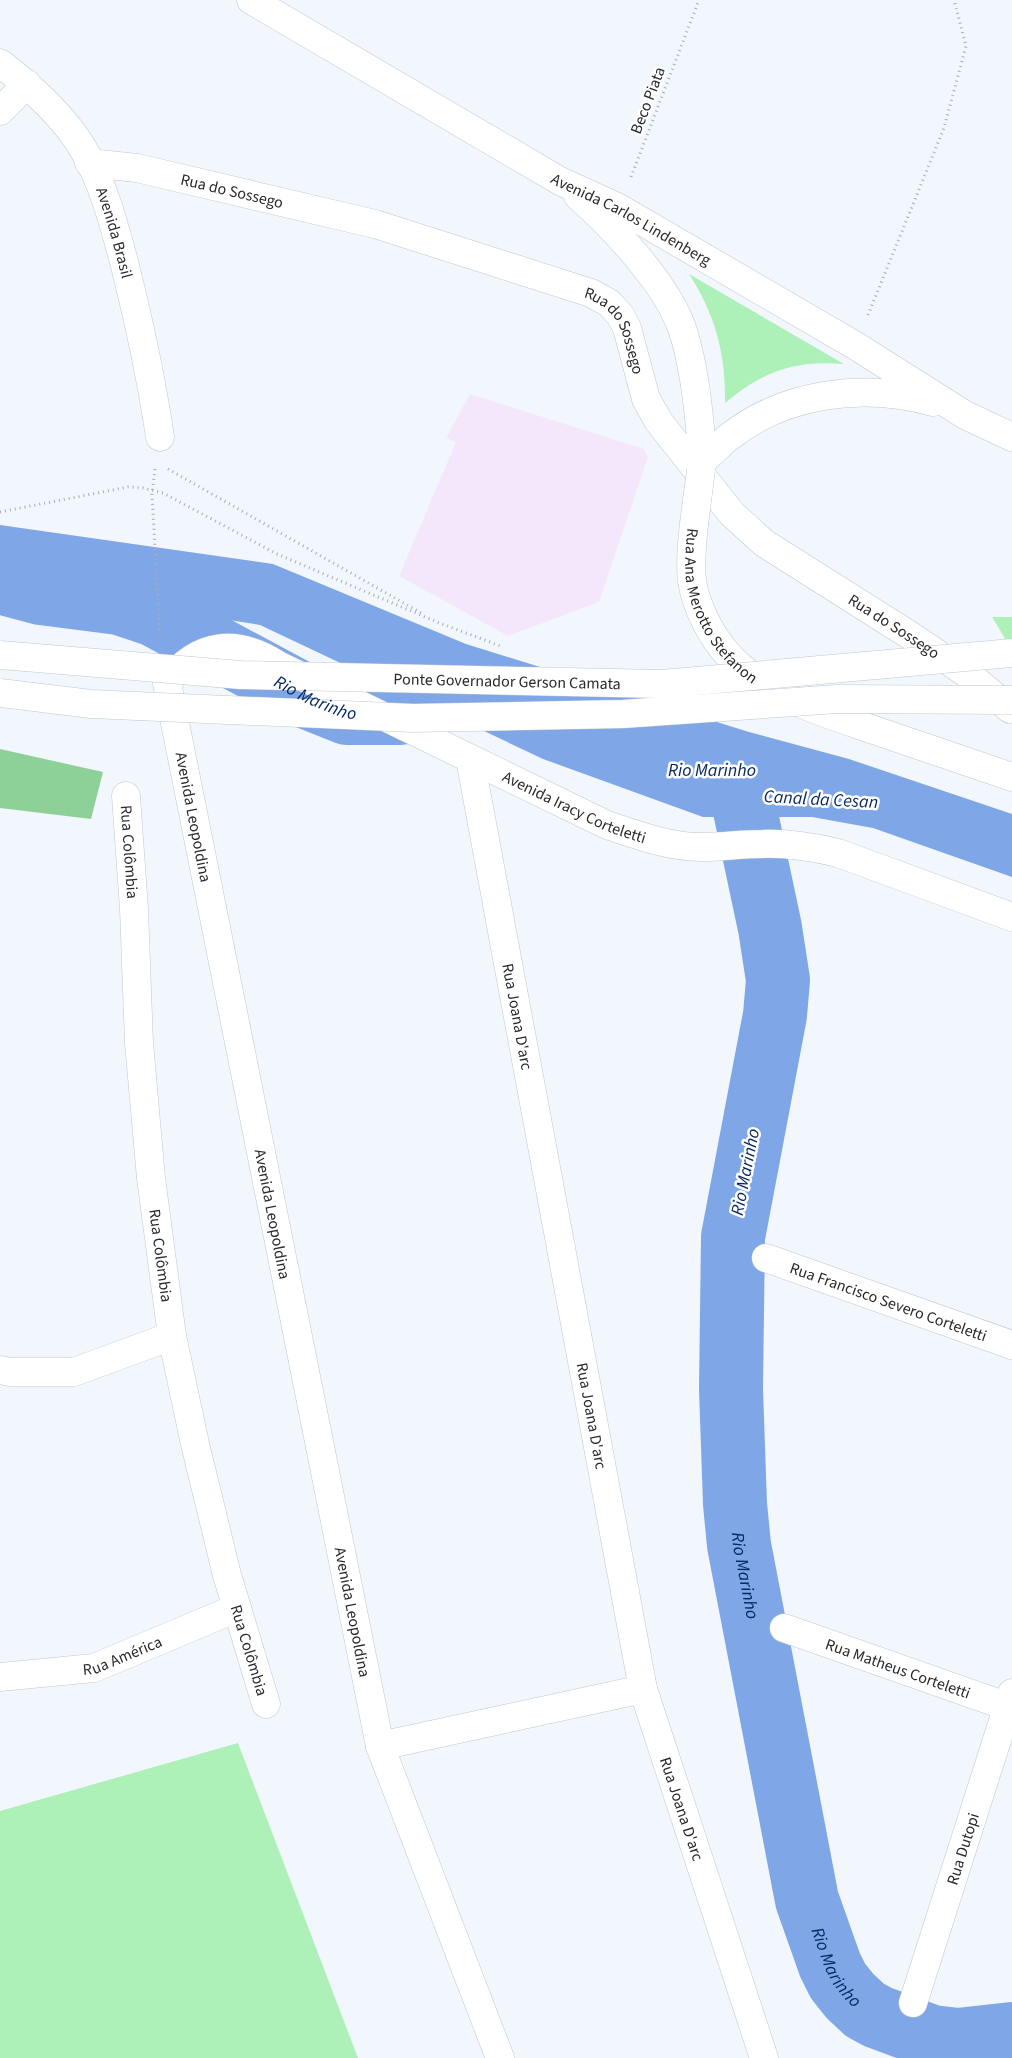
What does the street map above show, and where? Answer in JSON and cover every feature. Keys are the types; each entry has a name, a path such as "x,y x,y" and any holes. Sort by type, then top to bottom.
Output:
{"street":[{"name":"Avenida Carlos Lindenberg","path":"251,0 560,182 619,208 777,302 856,346 965,415 1012,437"},
{"name":"Avenida Brasil","path":"0,63 26,84 63,123 82,147 89,163 116,233 142,333 160,436"},
{"path":"0,111 26,84"},
{"name":"Rua do Sossego","path":"89,163 137,168 366,222 591,293 609,303 624,322 646,399 659,422 732,514 764,543 876,613 969,675 1012,711"},
{"name":"Rua Ana Merotto Stefanon","path":"560,182 588,206 653,276 683,330 695,382 702,465 691,553 692,582 700,610 712,636 730,659 751,678 776,692 824,713 1012,777"},
{"path":"702,465 730,437 760,418 793,404 827,395 862,392 897,394 932,402 965,415"},
{"name":"Avenida Iracy Corteletti","path":"167,683 178,668 193,657 210,650 246,649 607,825 646,838 673,844 700,847 790,844 838,853 1012,917"},
{"name":"Ponte Governador Gerson Camata","path":"0,655 241,675 662,684 1012,653"},
{"name":"Avenida Leopoldina","path":"167,683 380,1746 500,2058"},
{"name":"Ponte Governador Gerson Camata","path":"0,692 90,704 413,718 623,714 837,699 1012,700"},
{"name":"Rua Joana D'arc","path":"470,759 642,1689 764,2058"},
{"name":"Rua Colômbia","path":"126,796 134,909 139,1043 151,1178 172,1336 227,1574 266,1704"},
{"name":"Rua Francisco Severo Corteletti","path":"766,1258 1012,1345"},
{"path":"0,1370 10,1372 74,1372 172,1336"},
{"name":"Rua América","path":"0,1677 94,1668 237,1608"},
{"name":"Rua Matheus Corteletti","path":"784,1628 1010,1703"},
{"path":"380,1746 642,1689"},
{"name":"Rua Dutopi","path":"913,2003 1010,1703"}],"path":[{"name":"Beco Piata","path":"619,208 699,0"},
{"path":"856,346 944,128 966,46 954,0"},
{"path":"165,468 437,622"},
{"path":"0,512 112,490 143,488 163,493 277,554 483,641 512,650"},
{"path":"152,494 161,641"}],"shaded area":[{"path":"470,394 644,449 648,457 599,602 508,636 399,576 456,442 446,438"}],"green space":[{"path":"689,274 844,364 810,364 780,370 753,383 725,403 721,351 717,335 706,304"},
{"path":"992,617 1012,617 1012,650"},
{"path":"0,749 103,772 91,819 0,808"},
{"path":"238,1743 358,2058 0,2058 0,1811"}],"water":[{"name":"Rio Marinho","path":"0,525 273,564 466,644 749,732 849,759 1012,814 1012,877 873,828 812,817 703,817 543,759 260,625 0,584"}],"waterway":[{"name":"Rio Marinho","path":"0,582 41,593 119,603 155,615 307,697 347,713 401,713"},
{"name":"Rio Marinho","path":"742,796 770,928 778,980 775,1015 733,1237 731,1389 735,1504 739,1545 807,1900 830,1965 838,1981 865,2010 878,2017 932,2037 958,2040 1012,2034"}],"water label":[{"name":"Canal da Cesan","path":"821,799"}]}
